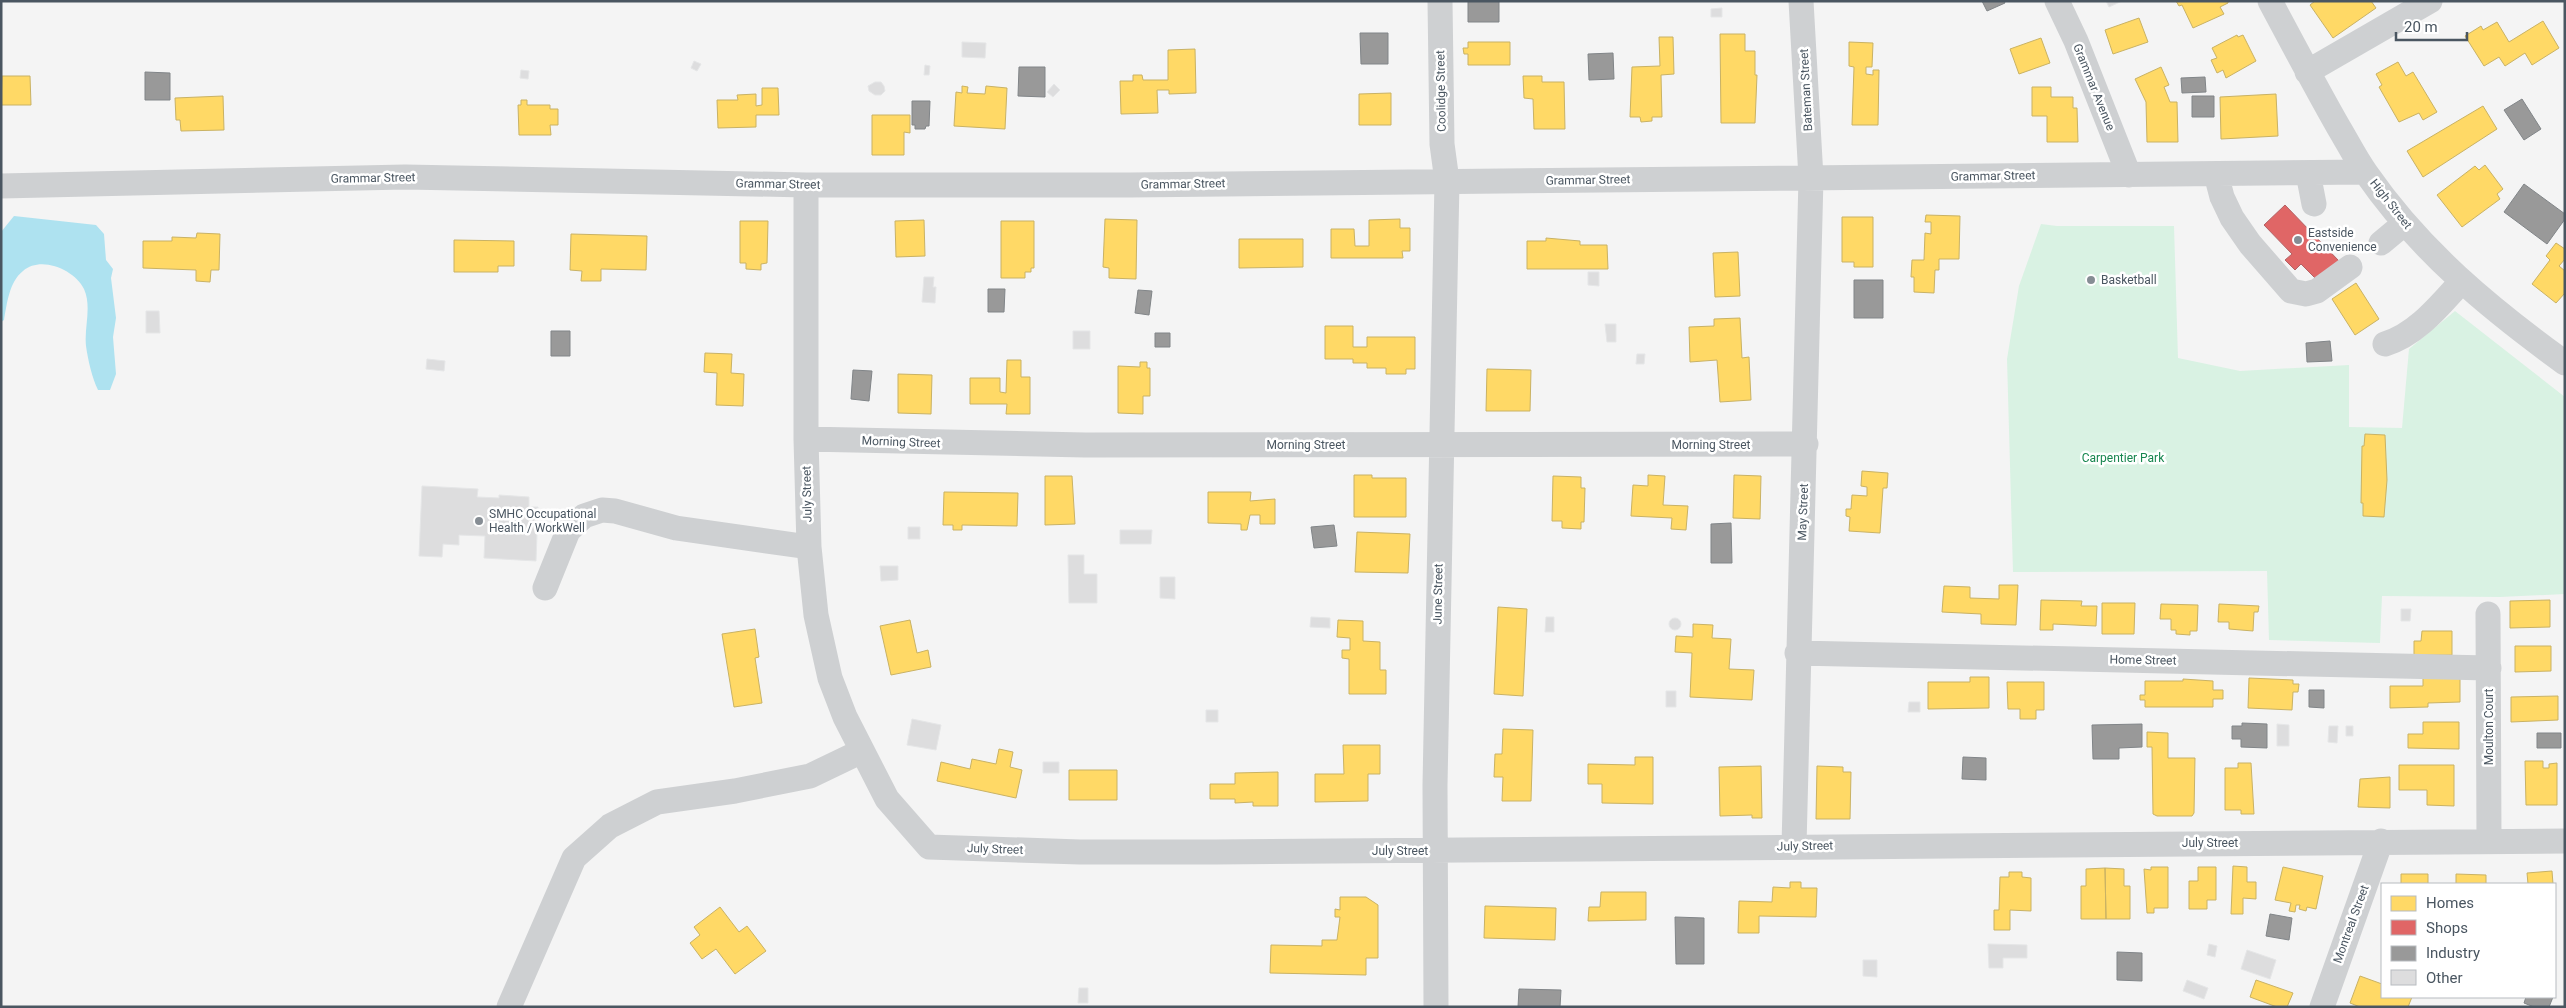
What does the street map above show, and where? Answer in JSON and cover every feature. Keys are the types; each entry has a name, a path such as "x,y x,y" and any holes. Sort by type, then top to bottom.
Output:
{"street":[{"name":"Coolidge Street","path":"1440,1 1442,144 1447,182"},
{"name":"Bateman Street","path":"1801,1 1811,178"},
{"name":"Grammar Avenue","path":"2057,1 2076,41 2129,175"},
{"name":"High Street","path":"2270,1 2307,72 2365,172 2405,223 2441,264 2461,282 2565,363"},
{"path":"2307,72 2430,1"},
{"name":"Grammar Street","path":"1,186 406,178 806,184 1130,185 2365,172"},
{"path":"2308,173 2314,204"},
{"path":"2216,174 2222,198 2246,248 2291,291 2299,294 2317,291 2350,267"},
{"name":"May Street","path":"1794,846 1798,653 1806,444 1811,178"},
{"name":"June Street","path":"1436,1007 1434,851 1447,182"},
{"name":"July Street","path":"806,184 806,439 809,547 816,615 830,678 845,717 887,799 929,847 1080,852 1434,851 1794,846 2565,841"},
{"path":"2381,243 2405,223"},
{"path":"2385,344 2399,339 2421,323 2461,282"},
{"name":"Morning Street","path":"806,439 1011,444 1441,446 1806,444"},
{"path":"545,588 568,531 584,516 602,510 615,511 676,528 809,547"},
{"name":"Moulton Court","path":"2488,614 2489,840"},
{"name":"Home Street","path":"1798,653 2489,668"},
{"path":"509,1007 574,858 610,826 657,802 735,791 810,776 862,751"},
{"name":"Montreal Street","path":"2322,1007 2381,841"}],"green space":[{"name":"Carpentier Park","path":"2041,224 2057,226 2174,226 2178,358 2240,371 2349,365 2349,427 2402,428 2409,349 2455,311 2565,397 2565,594 2500,597 2382,596 2380,643 2269,640 2267,571 2013,572 2007,359 2019,286"}],"water":[{"path":"14,216 96,225 104,234 106,260 113,269 111,278 116,318 113,337 116,374 110,390 98,390 94,380 86,346 88,310 86,296 80,282 65,271 57,267 39,264 30,266 23,271 12,287 4,320 1,322 1,232"}],"building: Homes":[{"path":"2176,1 2228,1 2228,3 2220,7 2224,14 2193,28 2182,5 2179,6"},
{"path":"2315,1 2371,1 2376,8 2333,38 2310,5"},
{"path":"2139,18 2148,42 2113,54 2105,30"},
{"path":"2543,21 2559,48 2532,65 2525,53 2505,66 2499,57 2484,66 2465,36 2481,26 2483,30 2497,22 2509,42"},
{"path":"1720,34 1745,34 1745,51 1755,51 1755,75 1757,75 1755,123 1721,123"},
{"path":"2237,35 2238,37 2243,35 2256,61 2226,78 2223,70 2217,73 2211,60 2217,58 2212,48"},
{"path":"1659,37 1673,37 1674,74 1661,75 1662,117 1652,117 1652,121 1641,122 1640,117 1630,117 1632,67 1660,66"},
{"path":"2041,38 2050,63 2019,74 2010,49"},
{"path":"1468,42 1510,42 1510,65 1468,65 1468,54 1464,54 1463,48 1468,48"},
{"path":"1849,42 1873,43 1872,67 1866,67 1866,74 1873,75 1873,70 1879,70 1878,125 1852,125 1854,67 1849,66"},
{"path":"1195,49 1196,93 1169,94 1169,90 1157,90 1158,113 1121,114 1120,81 1133,81 1133,75 1142,75 1143,80 1168,80 1168,50"},
{"path":"2398,62 2406,76 2413,72 2437,112 2423,120 2419,113 2399,122 2379,87 2382,85 2376,74"},
{"path":"2161,67 2169,85 2164,87 2170,102 2177,102 2178,142 2147,142 2146,102 2135,79"},
{"path":"2,76 30,76 31,105 1,105"},
{"path":"1523,76 1542,76 1542,82 1564,82 1565,129 1534,129 1533,99 1524,98"},
{"path":"962,86 968,87 967,93 985,94 986,86 1007,88 1005,129 954,126 956,92 962,93"},
{"path":"2032,87 2051,87 2051,97 2073,97 2073,108 2077,108 2078,142 2047,142 2047,116 2032,116"},
{"path":"762,88 778,88 779,115 756,115 756,127 718,128 717,100 738,100 737,95 756,94 756,106 762,105"},
{"path":"1391,93 1391,125 1359,125 1359,94"},
{"path":"2276,94 2278,136 2221,139 2220,97"},
{"path":"223,96 224,130 181,131 180,120 176,120 175,98"},
{"path":"521,100 527,100 527,105 550,105 550,109 558,109 558,125 550,125 551,135 519,135 518,105 521,105"},
{"path":"2483,106 2497,129 2423,177 2407,151"},
{"path":"872,115 910,115 910,133 904,132 904,155 872,155"},
{"path":"2485,165 2503,189 2497,194 2500,199 2462,227 2437,195 2475,166 2479,170"},
{"path":"1926,215 1960,216 1959,259 1939,259 1939,270 1935,270 1934,293 1914,292 1914,277 1911,277 1912,260 1924,260 1925,233 1931,234 1931,222 1925,222"},
{"path":"1842,217 1873,217 1873,267 1854,267 1854,262 1842,262"},
{"path":"1105,219 1137,220 1136,279 1109,278 1109,268 1103,267"},
{"path":"1400,219 1400,228 1410,228 1410,251 1402,251 1403,258 1331,258 1331,229 1354,229 1355,246 1369,246 1369,220"},
{"path":"924,220 925,256 896,257 895,221"},
{"path":"740,221 768,221 767,263 761,264 761,270 746,269 746,263 740,263"},
{"path":"1001,221 1034,221 1034,268 1031,268 1031,272 1025,272 1025,278 1001,278"},
{"path":"197,233 220,234 219,270 211,270 210,282 196,281 196,270 143,268 143,241 172,241 172,237 196,238"},
{"path":"571,234 647,236 646,270 601,269 601,281 581,281 582,271 570,270"},
{"path":"1546,238 1580,241 1580,245 1607,245 1608,269 1527,269 1527,241 1546,241"},
{"path":"1239,239 1303,239 1303,267 1239,268"},
{"path":"454,240 514,241 514,266 498,266 498,272 454,272"},
{"path":"2556,243 2565,249 2565,259 2559,266 2565,271 2565,293 2556,303 2532,284 2550,260 2546,256"},
{"path":"1738,252 1740,296 1715,297 1713,253"},
{"path":"2356,283 2379,319 2355,335 2332,299"},
{"path":"1740,318 1742,358 1749,357 1751,400 1720,402 1717,360 1690,362 1689,327 1714,326 1714,319"},
{"path":"1325,326 1353,326 1353,347 1367,347 1367,337 1415,337 1415,369 1406,369 1406,374 1386,374 1386,368 1367,368 1367,363 1353,363 1353,359 1325,359"},
{"path":"705,353 732,354 731,373 744,374 743,406 716,405 717,373 704,372"},
{"path":"1007,360 1021,360 1021,377 1030,377 1030,414 1006,414 1007,404 970,404 970,378 1000,378 1000,392 1006,393"},
{"path":"1140,362 1147,362 1147,368 1150,368 1150,396 1143,396 1143,414 1118,413 1118,366 1140,367"},
{"path":"1487,369 1531,370 1530,411 1486,411"},
{"path":"898,374 932,375 931,414 898,413"},
{"path":"2365,434 2385,435 2387,480 2384,517 2363,516 2363,503 2361,503 2362,446 2364,446"},
{"path":"1862,471 1888,473 1887,488 1883,488 1880,533 1849,531 1850,517 1846,516 1846,509 1851,509 1852,495 1867,496 1867,487 1861,486"},
{"path":"1354,475 1372,475 1372,478 1406,478 1406,517 1354,517"},
{"path":"1648,475 1665,476 1663,505 1688,506 1686,530 1671,529 1672,518 1631,516 1633,485 1648,486"},
{"path":"1734,475 1761,476 1760,519 1733,518"},
{"path":"1045,476 1072,476 1075,524 1045,525"},
{"path":"1553,476 1581,477 1581,488 1585,488 1584,522 1581,522 1581,529 1562,528 1562,521 1552,521"},
{"path":"944,492 1018,493 1017,526 962,525 962,530 953,530 953,525 943,525"},
{"path":"1208,492 1251,492 1250,501 1275,499 1275,524 1260,524 1260,515 1250,515 1247,530 1241,530 1241,524 1208,523"},
{"path":"1357,532 1410,534 1408,573 1355,572"},
{"path":"1999,585 2018,585 2016,625 1981,624 1981,614 1942,612 1944,586 1970,587 1970,598 1999,599"},
{"path":"2041,600 2082,601 2081,606 2097,606 2096,626 2053,624 2053,630 2040,630"},
{"path":"2550,600 2550,627 2510,628 2510,601"},
{"path":"2102,603 2135,603 2134,634 2102,634"},
{"path":"2161,604 2198,605 2197,631 2190,631 2190,635 2176,634 2176,630 2171,630 2171,619 2160,619"},
{"path":"2219,604 2259,606 2258,612 2254,612 2253,631 2229,629 2229,622 2218,622"},
{"path":"1498,607 1527,609 1523,696 1494,694"},
{"path":"910,620 917,653 928,650 931,667 891,675 880,626"},
{"path":"1338,620 1363,621 1363,641 1380,642 1380,670 1386,670 1386,694 1349,694 1349,659 1342,658 1342,650 1350,650 1350,638 1337,637"},
{"path":"1693,624 1713,625 1712,638 1731,639 1729,669 1754,670 1752,700 1690,697 1692,653 1675,652 1676,636 1693,637"},
{"path":"755,629 759,657 755,658 762,703 734,707 722,634"},
{"path":"2422,631 2452,631 2452,655 2414,655 2414,641 2421,641"},
{"path":"2515,646 2551,646 2551,671 2515,672"},
{"path":"1970,677 1989,677 1989,708 1928,709 1928,682 1970,682"},
{"path":"2460,677 2460,702 2428,703 2428,707 2390,708 2390,686 2423,686 2423,678"},
{"path":"2249,678 2293,680 2293,684 2299,684 2298,692 2293,692 2292,710 2248,708"},
{"path":"2183,679 2213,681 2213,690 2223,690 2223,699 2213,699 2213,707 2145,707 2145,700 2140,700 2140,695 2145,695 2145,681 2183,681"},
{"path":"2007,682 2044,682 2044,710 2036,710 2036,719 2020,719 2020,709 2008,709"},
{"path":"2558,696 2558,720 2511,722 2511,697"},
{"path":"2423,722 2459,722 2459,749 2408,748 2408,734 2423,734"},
{"path":"1503,729 1533,730 1531,801 1502,801 1503,777 1494,777 1495,754 1502,754"},
{"path":"2147,732 2168,733 2168,758 2195,758 2194,813 2192,816 2157,816 2153,814 2152,747 2147,747"},
{"path":"1343,745 1380,745 1380,774 1368,774 1368,801 1315,802 1315,774 1344,774"},
{"path":"999,749 1013,752 1010,767 1022,770 1016,798 937,781 941,762 970,769 972,759 996,764"},
{"path":"1635,757 1653,757 1653,804 1602,803 1602,784 1588,784 1588,764 1635,765"},
{"path":"2525,761 2543,761 2543,768 2549,768 2549,764 2557,763 2557,805 2526,805"},
{"path":"2238,763 2251,763 2254,814 2241,814 2241,810 2225,810 2225,768 2238,768"},
{"path":"2399,765 2454,765 2454,806 2427,805 2427,790 2399,790"},
{"path":"1761,766 1762,818 1752,818 1752,815 1720,816 1719,767"},
{"path":"1817,766 1843,767 1843,772 1851,772 1850,819 1816,819"},
{"path":"1069,770 1117,770 1117,800 1069,800"},
{"path":"1278,772 1278,806 1253,806 1253,802 1235,803 1235,799 1210,799 1210,784 1235,784 1235,773"},
{"path":"2390,777 2390,808 2358,807 2360,779"},
{"path":"2233,866 2247,867 2247,882 2256,882 2256,899 2243,898 2243,914 2231,914"},
{"path":"2151,867 2168,867 2168,908 2154,908 2154,913 2147,913 2144,869 2151,870"},
{"path":"2198,867 2216,867 2216,900 2207,900 2207,909 2189,909 2189,881 2198,881"},
{"path":"2283,867 2323,876 2316,909 2307,907 2306,911 2299,909 2300,905 2296,905 2295,912 2289,911 2291,903 2275,900"},
{"path":"2105,868 2106,919 2081,919 2081,886 2086,886 2086,869"},
{"path":"2105,868 2124,869 2124,886 2130,886 2130,919 2106,919"},
{"path":"2552,871 2553,883 2528,883 2527,873"},
{"path":"2009,872 2022,872 2022,877 2031,878 2031,911 2010,910 2010,930 1994,930 1994,910 1999,910 2000,877 2009,877"},
{"path":"2401,874 2428,874 2428,883 2401,883"},
{"path":"2456,874 2486,875 2486,883 2456,883"},
{"path":"1790,882 1801,882 1801,888 1817,888 1816,917 1759,916 1759,933 1738,933 1739,901 1772,902 1773,887 1790,888"},
{"path":"1601,892 1646,892 1646,920 1588,921 1589,907 1600,907"},
{"path":"1340,897 1366,897 1378,905 1378,958 1366,958 1366,975 1270,973 1271,945 1322,946 1322,940 1337,940 1340,917 1335,917 1335,909 1340,910"},
{"path":"1485,906 1556,908 1555,940 1484,938"},
{"path":"720,907 739,932 747,926 766,951 735,974 716,949 702,959 690,943 700,935 694,927"},
{"path":"2360,976 2381,984 2381,998 2412,998 2408,1007 2360,1007 2350,1003"},
{"path":"2256,980 2293,993 2287,1007 2277,1007 2250,997"}],"building: Shops":[{"name":"Eastside Convenience","path":"2285,205 2339,261 2318,281 2301,264 2295,270 2285,260 2292,254 2264,225"}],"building: Industry":[{"path":"1468,1 1499,1 1499,22 1468,22"},
{"path":"1982,1 2004,1 2005,3 1987,11"},
{"path":"1360,33 1388,33 1388,64 1361,64"},
{"path":"1613,53 1614,79 1589,80 1588,54"},
{"path":"1019,67 1045,67 1045,97 1018,96"},
{"path":"145,72 170,73 170,100 145,100"},
{"path":"2205,77 2206,92 2182,93 2181,78"},
{"path":"2192,96 2214,96 2214,117 2192,117"},
{"path":"2522,99 2541,129 2524,140 2504,110"},
{"path":"912,101 930,101 929,126 926,126 925,129 915,129 915,125 912,125"},
{"path":"2524,184 2565,214 2565,219 2547,244 2504,212"},
{"path":"1854,280 1883,280 1883,318 1854,318"},
{"path":"988,289 1005,289 1004,312 988,312"},
{"path":"1138,290 1152,291 1149,315 1135,313"},
{"path":"551,331 570,331 570,356 551,356"},
{"path":"1155,333 1170,333 1170,347 1155,347"},
{"path":"2330,341 2332,361 2307,362 2306,343"},
{"path":"853,370 872,371 869,401 851,399"},
{"path":"1731,523 1732,563 1711,563 1711,524"},
{"path":"1334,525 1337,546 1314,548 1311,527"},
{"path":"2309,690 2324,690 2324,708 2309,707"},
{"path":"2242,723 2267,724 2267,748 2241,747 2241,739 2232,739 2232,726 2242,726"},
{"path":"2142,724 2142,747 2119,748 2119,759 2093,759 2092,725"},
{"path":"2537,733 2561,733 2561,748 2537,748"},
{"path":"1963,757 1986,758 1986,780 1962,779"},
{"path":"2270,914 2292,918 2289,940 2266,936"},
{"path":"1675,917 1704,918 1704,964 1676,964"},
{"path":"2117,952 2142,953 2142,981 2117,980"},
{"path":"1519,989 1561,990 1560,1007 1518,1007"},
{"path":"2526,998 2553,998 2549,1007 2534,1007 2524,1003"}],"building: Other":[{"path":"2106,1 2122,1 2109,7"},
{"path":"1722,8 1722,17 1711,17 1711,9"},
{"path":"962,42 986,43 985,58 962,57"},
{"path":"694,61 701,64 697,71 691,68"},
{"path":"925,65 930,66 929,75 924,75"},
{"path":"521,70 529,71 528,79 520,78"},
{"path":"875,82 881,82 884,86 885,91 881,95 875,95 869,91 868,86"},
{"path":"1054,84 1060,90 1053,97 1047,92"},
{"path":"1588,272 1599,272 1599,286 1588,285"},
{"path":"924,277 934,277 933,287 936,287 935,303 922,302"},
{"path":"146,311 159,311 160,333 146,333"},
{"path":"1605,324 1616,324 1616,342 1607,342"},
{"path":"1073,331 1090,331 1090,349 1073,349"},
{"path":"1637,354 1645,354 1644,364 1636,364"},
{"path":"427,359 445,361 444,371 426,369"},
{"name":"SMHC Occupational Health / WorkWell","path":"422,486 478,489 477,497 499,498 499,495 529,497 529,507 538,507 536,561 484,558 485,536 459,535 459,545 443,544 442,557 419,556"},
{"path":"908,527 920,527 920,539 908,539"},
{"path":"1120,530 1152,530 1151,544 1120,544"},
{"path":"1068,555 1084,555 1084,574 1097,574 1097,603 1069,603"},
{"path":"880,566 898,566 898,580 881,581"},
{"path":"1160,577 1175,577 1175,599 1160,598"},
{"path":"2401,609 2411,609 2410,621 2401,621"},
{"path":"1311,617 1330,618 1330,628 1310,627"},
{"path":"1546,617 1554,617 1554,632 1545,632"},
{"path":"1673,618 1677,618 1681,624 1677,630 1673,630 1669,626 1669,622"},
{"path":"1666,691 1676,691 1676,707 1666,707"},
{"path":"1909,702 1920,702 1920,712 1908,712"},
{"path":"1206,710 1218,710 1218,722 1206,722"},
{"path":"912,719 941,725 936,750 907,745"},
{"path":"2277,724 2289,725 2289,746 2277,746"},
{"path":"2329,726 2338,726 2337,743 2328,742"},
{"path":"2346,726 2353,726 2353,736 2346,736"},
{"path":"1043,762 1059,762 1059,773 1043,773"},
{"path":"1988,944 2027,945 2027,958 2003,958 2003,968 1989,968"},
{"path":"2209,944 2217,946 2215,957 2207,955"},
{"path":"2247,950 2276,960 2270,979 2241,969"},
{"path":"1863,960 1877,960 1877,977 1863,976"},
{"path":"2187,980 2208,988 2204,999 2183,991"},
{"path":"1079,988 1088,988 1088,1003 1078,1003"}],"place":[{"name":"Eastside Convenience","path":"2298,240"},
{"name":"Basketball","path":"2091,280"},
{"name":"SMHC Occupational Health / WorkWell","path":"479,521"}]}
